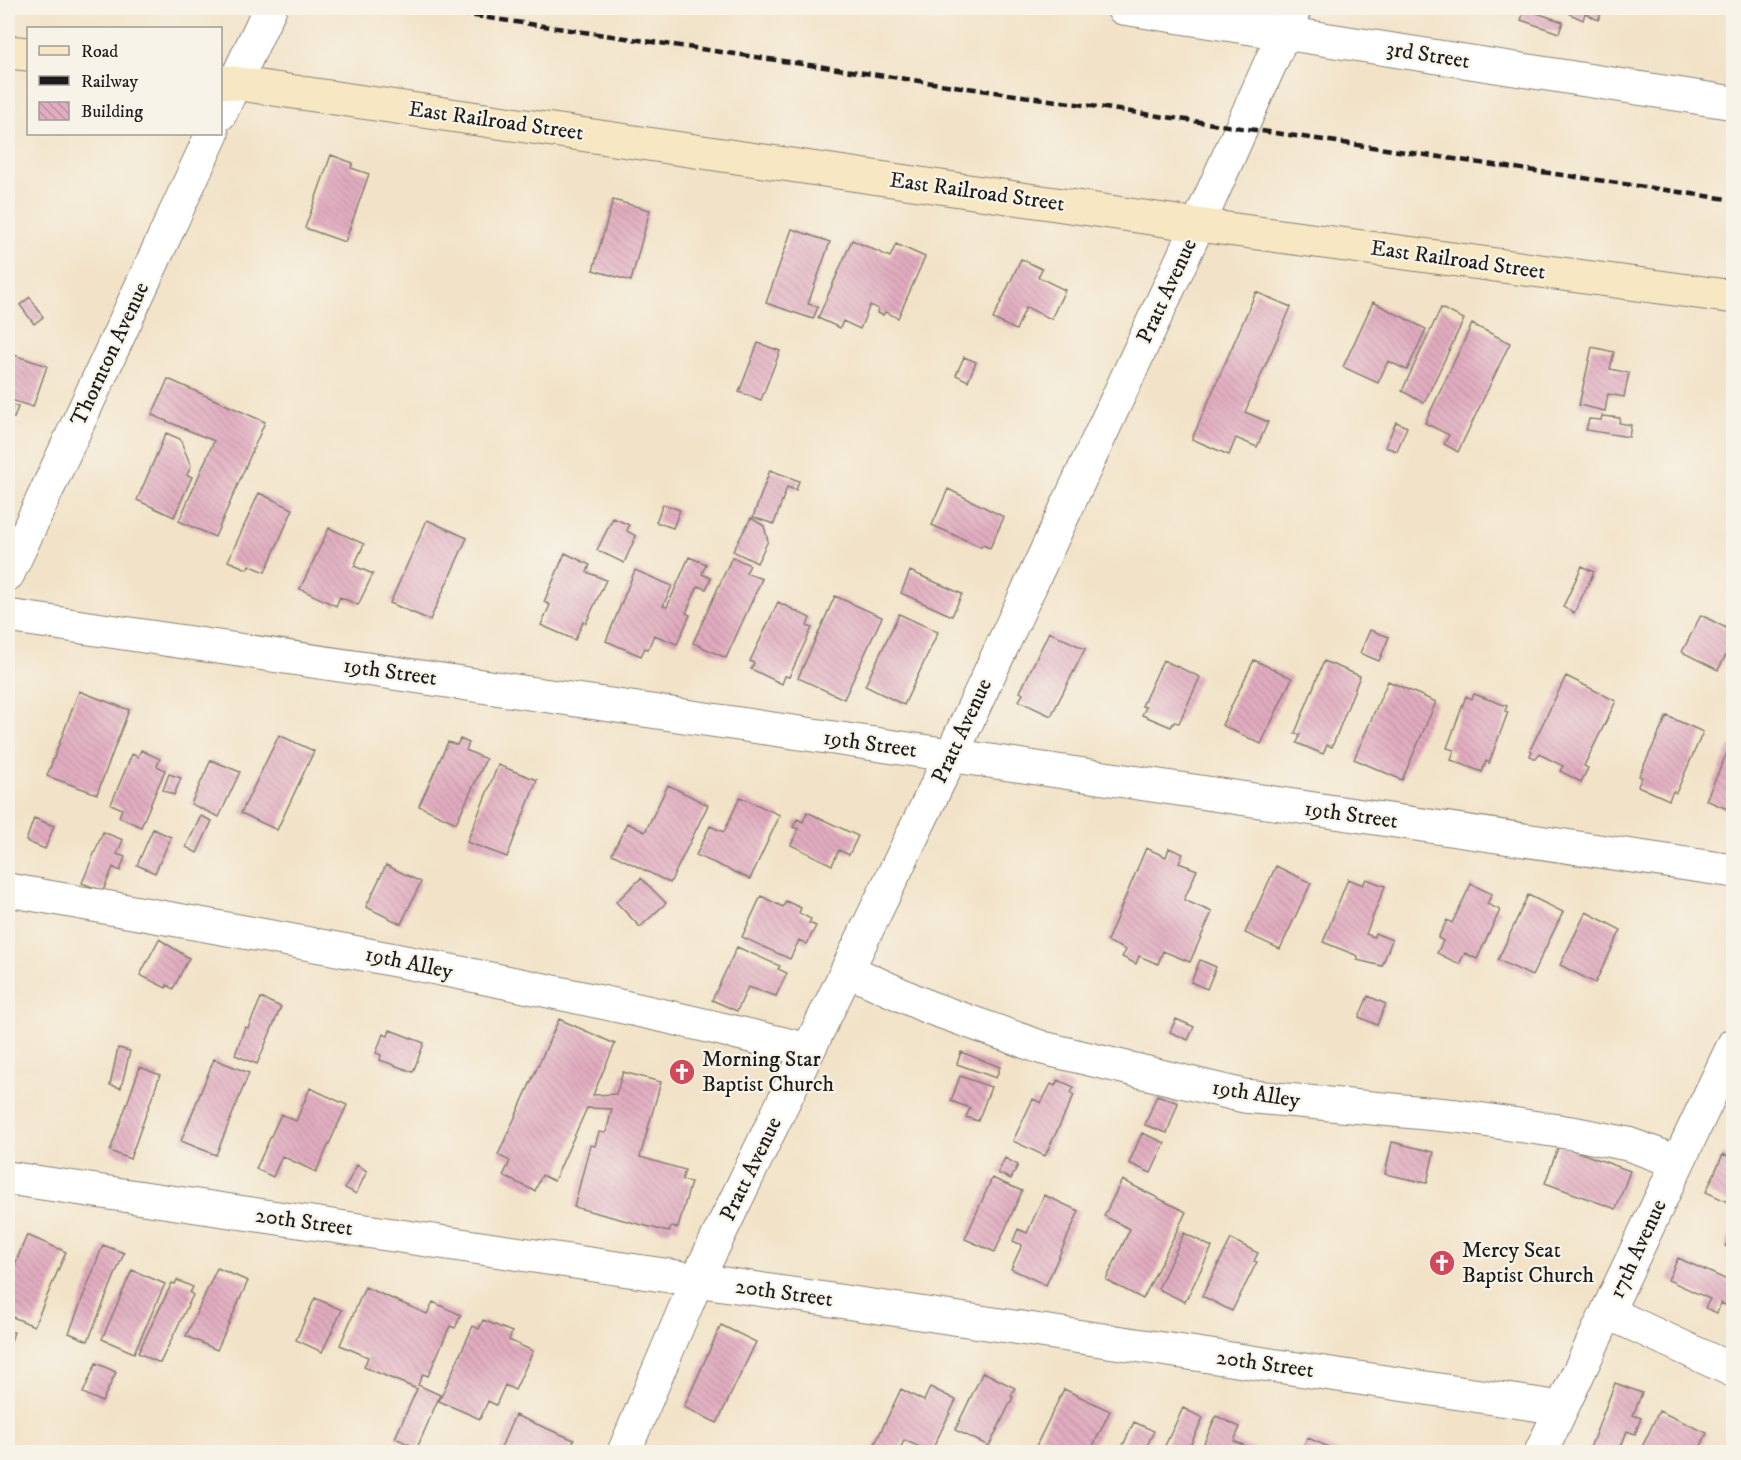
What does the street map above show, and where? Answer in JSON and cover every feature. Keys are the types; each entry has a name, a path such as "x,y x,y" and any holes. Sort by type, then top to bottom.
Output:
{"street":[{"path":"222,106 228,82 270,8"},
{"name":"3rd Street","path":"1123,8 1289,20 1734,103"},
{"name":"Pratt Avenue","path":"624,1452 697,1280 951,756 1198,225 1289,20"},
{"path":"8,52 27,54"},
{"name":"East Railroad Street","path":"228,82 1198,225 1734,297"},
{"name":"Thornton Avenue","path":"8,574 212,135"},
{"name":"19th Street","path":"8,616 1734,871"},
{"name":"19th Alley","path":"8,890 361,953 685,1019 808,1050"},
{"name":"19th Alley","path":"847,970 928,1007 1043,1048 1233,1093 1457,1116 1572,1132 1628,1144 1678,1162"},
{"name":"17th Avenue","path":"1541,1452 1609,1313 1734,1044"},
{"name":"20th Street","path":"8,1178 1561,1408"},
{"path":"1609,1313 1734,1371"}],"building":[{"path":"1572,8 1604,8 1598,20 1585,13 1583,20 1570,14"},
{"path":"1525,9 1563,22 1559,33 1521,20"},
{"path":"331,155 353,163 351,168 369,174 345,242 305,228"},
{"path":"613,200 650,210 631,281 593,270"},
{"path":"792,229 830,242 808,304 818,307 813,319 766,303"},
{"path":"852,240 890,257 896,244 925,257 898,318 885,312 883,315 877,313 878,309 870,305 860,329 843,321 840,328 818,318"},
{"path":"1021,259 1042,269 1038,277 1065,290 1051,319 1026,307 1016,330 993,319"},
{"path":"1256,292 1291,307 1245,412 1268,422 1257,447 1236,438 1229,455 1192,439"},
{"path":"30,297 43,317 34,324 20,305"},
{"path":"1373,302 1426,329 1407,370 1388,361 1378,383 1343,367"},
{"path":"1441,308 1464,319 1424,403 1402,391"},
{"path":"1472,324 1510,343 1458,452 1444,444 1449,435 1425,423"},
{"path":"758,343 780,351 761,400 739,392"},
{"path":"1592,347 1614,352 1610,369 1629,373 1624,397 1608,394 1605,411 1579,405"},
{"path":"8,353 47,366 33,407 8,399"},
{"path":"964,357 976,362 968,381 956,375"},
{"path":"168,379 265,422 215,537 179,521 214,441 152,415"},
{"path":"8,403 18,407 14,418 8,416"},
{"path":"1602,416 1620,418 1619,423 1631,425 1629,437 1586,430 1589,419 1601,420"},
{"path":"1396,422 1407,427 1397,451 1385,447"},
{"path":"166,433 180,439 191,466 187,475 192,477 174,517 137,500"},
{"path":"770,470 799,481 796,490 787,487 774,524 753,517"},
{"path":"948,489 1004,517 990,548 983,545 981,547 932,525"},
{"path":"259,493 293,509 265,572 249,565 247,569 228,561"},
{"path":"663,504 680,510 673,528 656,522"},
{"path":"613,518 629,525 627,531 636,536 624,563 597,550"},
{"path":"751,518 764,526 768,541 757,563 733,551"},
{"path":"427,520 467,538 430,620 390,603"},
{"path":"329,528 364,544 354,566 373,574 358,605 340,597 336,606 300,589"},
{"path":"565,553 590,565 587,572 606,580 586,623 583,622 575,640 541,625 550,605 544,602"},
{"path":"689,557 706,564 702,574 711,578 706,589 698,586 686,613 690,615 677,644 654,635 648,649 645,648 641,656 606,641 635,570 672,586 663,606 667,607"},
{"path":"732,557 750,565 746,573 762,579 726,658 693,643"},
{"path":"1582,566 1594,572 1574,613 1563,607"},
{"path":"910,571 962,594 952,616 901,593"},
{"path":"835,596 882,617 844,699 798,678"},
{"path":"778,602 810,618 807,626 812,628 789,677 785,676 782,684 751,669 754,663 750,661"},
{"path":"899,614 938,632 904,705 865,686"},
{"path":"1701,615 1734,632 1734,640 1718,670 1682,652"},
{"path":"1370,630 1389,637 1379,661 1360,653"},
{"path":"1049,632 1085,649 1051,716 1019,701 1023,694 1020,692"},
{"path":"1163,660 1200,677 1179,723 1174,722 1171,727 1142,715 1146,707 1142,706"},
{"path":"1254,660 1292,678 1261,744 1222,725"},
{"path":"1324,661 1360,676 1332,747 1327,745 1323,754 1297,743 1300,735 1295,733"},
{"path":"1566,676 1616,701 1584,766 1588,768 1581,782 1560,771 1563,766 1539,754 1536,759 1530,756 1532,751 1530,750"},
{"path":"1388,681 1436,702 1402,780 1354,759"},
{"path":"79,691 129,710 97,794 47,776"},
{"path":"1474,694 1507,706 1505,711 1508,712 1489,763 1486,761 1482,772 1451,760 1454,750 1447,748 1466,696 1472,699"},
{"path":"1667,716 1703,732 1676,793 1673,791 1669,800 1638,786 1642,777 1639,776"},
{"path":"279,735 314,751 277,830 241,813"},
{"path":"460,739 469,743 466,750 486,759 456,823 419,806 448,742 457,745"},
{"path":"1731,744 1734,745 1734,812 1706,800"},
{"path":"141,750 160,759 157,766 165,770 141,827 119,817 122,809 111,804 132,754 138,757"},
{"path":"211,760 240,772 219,817 191,804"},
{"path":"498,765 537,780 507,857 467,842"},
{"path":"169,774 181,778 174,795 163,790"},
{"path":"668,785 708,805 670,883 612,854 627,823 645,832"},
{"path":"740,797 780,815 750,879 696,855 710,826 724,832"},
{"path":"807,812 858,836 849,855 839,850 832,865 791,845 798,829 793,827 797,819 803,822"},
{"path":"201,816 212,821 197,853 186,847"},
{"path":"34,818 54,826 45,849 26,841"},
{"path":"153,829 171,837 155,873 137,865"},
{"path":"103,832 123,840 117,854 125,857 120,871 113,867 103,891 82,883"},
{"path":"1146,848 1166,857 1169,848 1183,854 1179,863 1197,870 1184,900 1212,912 1190,962 1163,951 1158,964 1139,956 1136,964 1122,957 1126,950 1107,941"},
{"path":"386,865 421,882 401,924 366,907"},
{"path":"1276,866 1311,883 1280,949 1245,933"},
{"path":"641,878 666,903 640,927 616,902"},
{"path":"1348,879 1363,885 1366,879 1385,886 1366,934 1374,937 1375,933 1392,940 1382,966 1357,960 1358,956 1323,942"},
{"path":"1471,884 1492,894 1487,904 1500,910 1477,959 1465,953 1459,964 1437,953 1443,941 1438,938 1447,920 1452,923"},
{"path":"1528,895 1563,912 1532,976 1498,960"},
{"path":"761,896 783,907 786,901 801,908 799,913 811,919 809,923 816,926 807,944 799,940 790,959 742,937"},
{"path":"1586,912 1621,930 1595,983 1560,965"},
{"path":"159,939 189,958 173,989 167,985 166,988 140,975"},
{"path":"737,947 780,966 778,969 787,973 776,996 748,987 737,1011 712,1000"},
{"path":"1200,960 1216,967 1207,989 1191,982"},
{"path":"1368,996 1386,1004 1377,1025 1359,1017"},
{"path":"261,998 281,1007 257,1064 235,1055 245,1027 248,1028"},
{"path":"559,1019 615,1044 593,1095 616,1094 623,1072 661,1082 640,1157 685,1170 682,1180 691,1182 678,1228 671,1227 669,1232 574,1207 590,1145 595,1146 599,1132 606,1133 612,1109 587,1108 554,1181 542,1175 535,1191 503,1176 510,1161 498,1155"},
{"path":"1176,1019 1194,1027 1188,1040 1170,1032"},
{"path":"390,1030 424,1043 413,1072 380,1060 381,1055 376,1053 383,1034 388,1036"},
{"path":"118,1048 130,1051 121,1088 110,1085"},
{"path":"961,1052 1000,1067 996,1078 957,1064"},
{"path":"214,1059 249,1073 216,1155 181,1141"},
{"path":"140,1067 160,1075 130,1159 110,1151"},
{"path":"960,1076 991,1087 978,1121 966,1117 970,1108 951,1101"},
{"path":"1058,1080 1074,1087 1071,1093 1074,1095 1045,1156 1013,1141 1033,1099 1041,1103 1051,1084 1055,1086"},
{"path":"310,1088 347,1105 316,1172 282,1156 273,1177 256,1169 281,1114 296,1121"},
{"path":"1157,1095 1178,1103 1167,1133 1145,1125"},
{"path":"1142,1133 1165,1143 1151,1173 1129,1163"},
{"path":"1392,1142 1434,1152 1427,1183 1385,1174"},
{"path":"1559,1145 1630,1171 1616,1209 1545,1183"},
{"path":"1723,1154 1734,1159 1734,1205 1706,1192"},
{"path":"1005,1158 1018,1165 1011,1179 998,1173"},
{"path":"357,1165 367,1171 356,1194 345,1188"},
{"path":"992,1178 1022,1191 995,1252 965,1239"},
{"path":"1122,1180 1186,1212 1143,1299 1106,1280 1130,1229 1104,1216"},
{"path":"1044,1195 1079,1211 1046,1285 1011,1269 1022,1245 1013,1241 1018,1229 1027,1233"},
{"path":"1734,1228 1734,1249 1725,1246"},
{"path":"1184,1233 1212,1247 1185,1302 1158,1289"},
{"path":"27,1235 66,1252 34,1326 8,1315 8,1281"},
{"path":"1231,1239 1258,1253 1254,1261 1257,1262 1232,1311 1202,1296"},
{"path":"103,1245 124,1253 88,1341 69,1333"},
{"path":"1678,1258 1734,1283 1734,1309 1721,1303 1717,1313 1705,1308 1710,1299 1668,1280"},
{"path":"217,1268 248,1281 217,1350 186,1336"},
{"path":"132,1270 165,1284 134,1353 102,1339"},
{"path":"177,1280 193,1287 190,1293 193,1295 160,1363 138,1353 172,1283 175,1284"},
{"path":"365,1287 427,1314 433,1302 461,1315 455,1328 450,1326 428,1376 423,1374 418,1385 440,1395 417,1448 395,1438 417,1389 364,1367 368,1357 340,1345"},
{"path":"315,1298 342,1310 322,1352 296,1340"},
{"path":"483,1320 512,1332 509,1340 533,1351 515,1390 505,1385 496,1405 488,1401 480,1419 439,1401 473,1326 479,1329"},
{"path":"721,1325 756,1342 717,1423 684,1407"},
{"path":"8,1331 14,1332 8,1350"},
{"path":"96,1363 116,1372 102,1402 83,1393"},
{"path":"983,1372 1015,1388 1011,1396 1013,1397 989,1446 955,1430"},
{"path":"1615,1383 1642,1393 1633,1415 1641,1418 1635,1434 1627,1431 1619,1452 1601,1452 1590,1448"},
{"path":"930,1387 956,1400 931,1452 904,1440 899,1452 886,1446 882,1452 873,1448 901,1389 924,1401"},
{"path":"1064,1389 1110,1411 1090,1452 1033,1452"},
{"path":"1183,1408 1203,1418 1187,1452 1162,1452"},
{"path":"1659,1411 1707,1433 1698,1452 1648,1452 1649,1450 1642,1447"},
{"path":"515,1415 574,1440 568,1452 499,1452"},
{"path":"1216,1416 1240,1427 1234,1441 1259,1452 1200,1452"},
{"path":"1134,1422 1154,1431 1144,1452 1120,1452"},
{"path":"1308,1438 1340,1452 1301,1452"}],"railway":[{"path":"420,8 1734,200"}],"place":[{"name":"Morning Star Baptist Church","path":"682,1072"},
{"name":"Mercy Seat Baptist Church","path":"1442,1263"}]}
